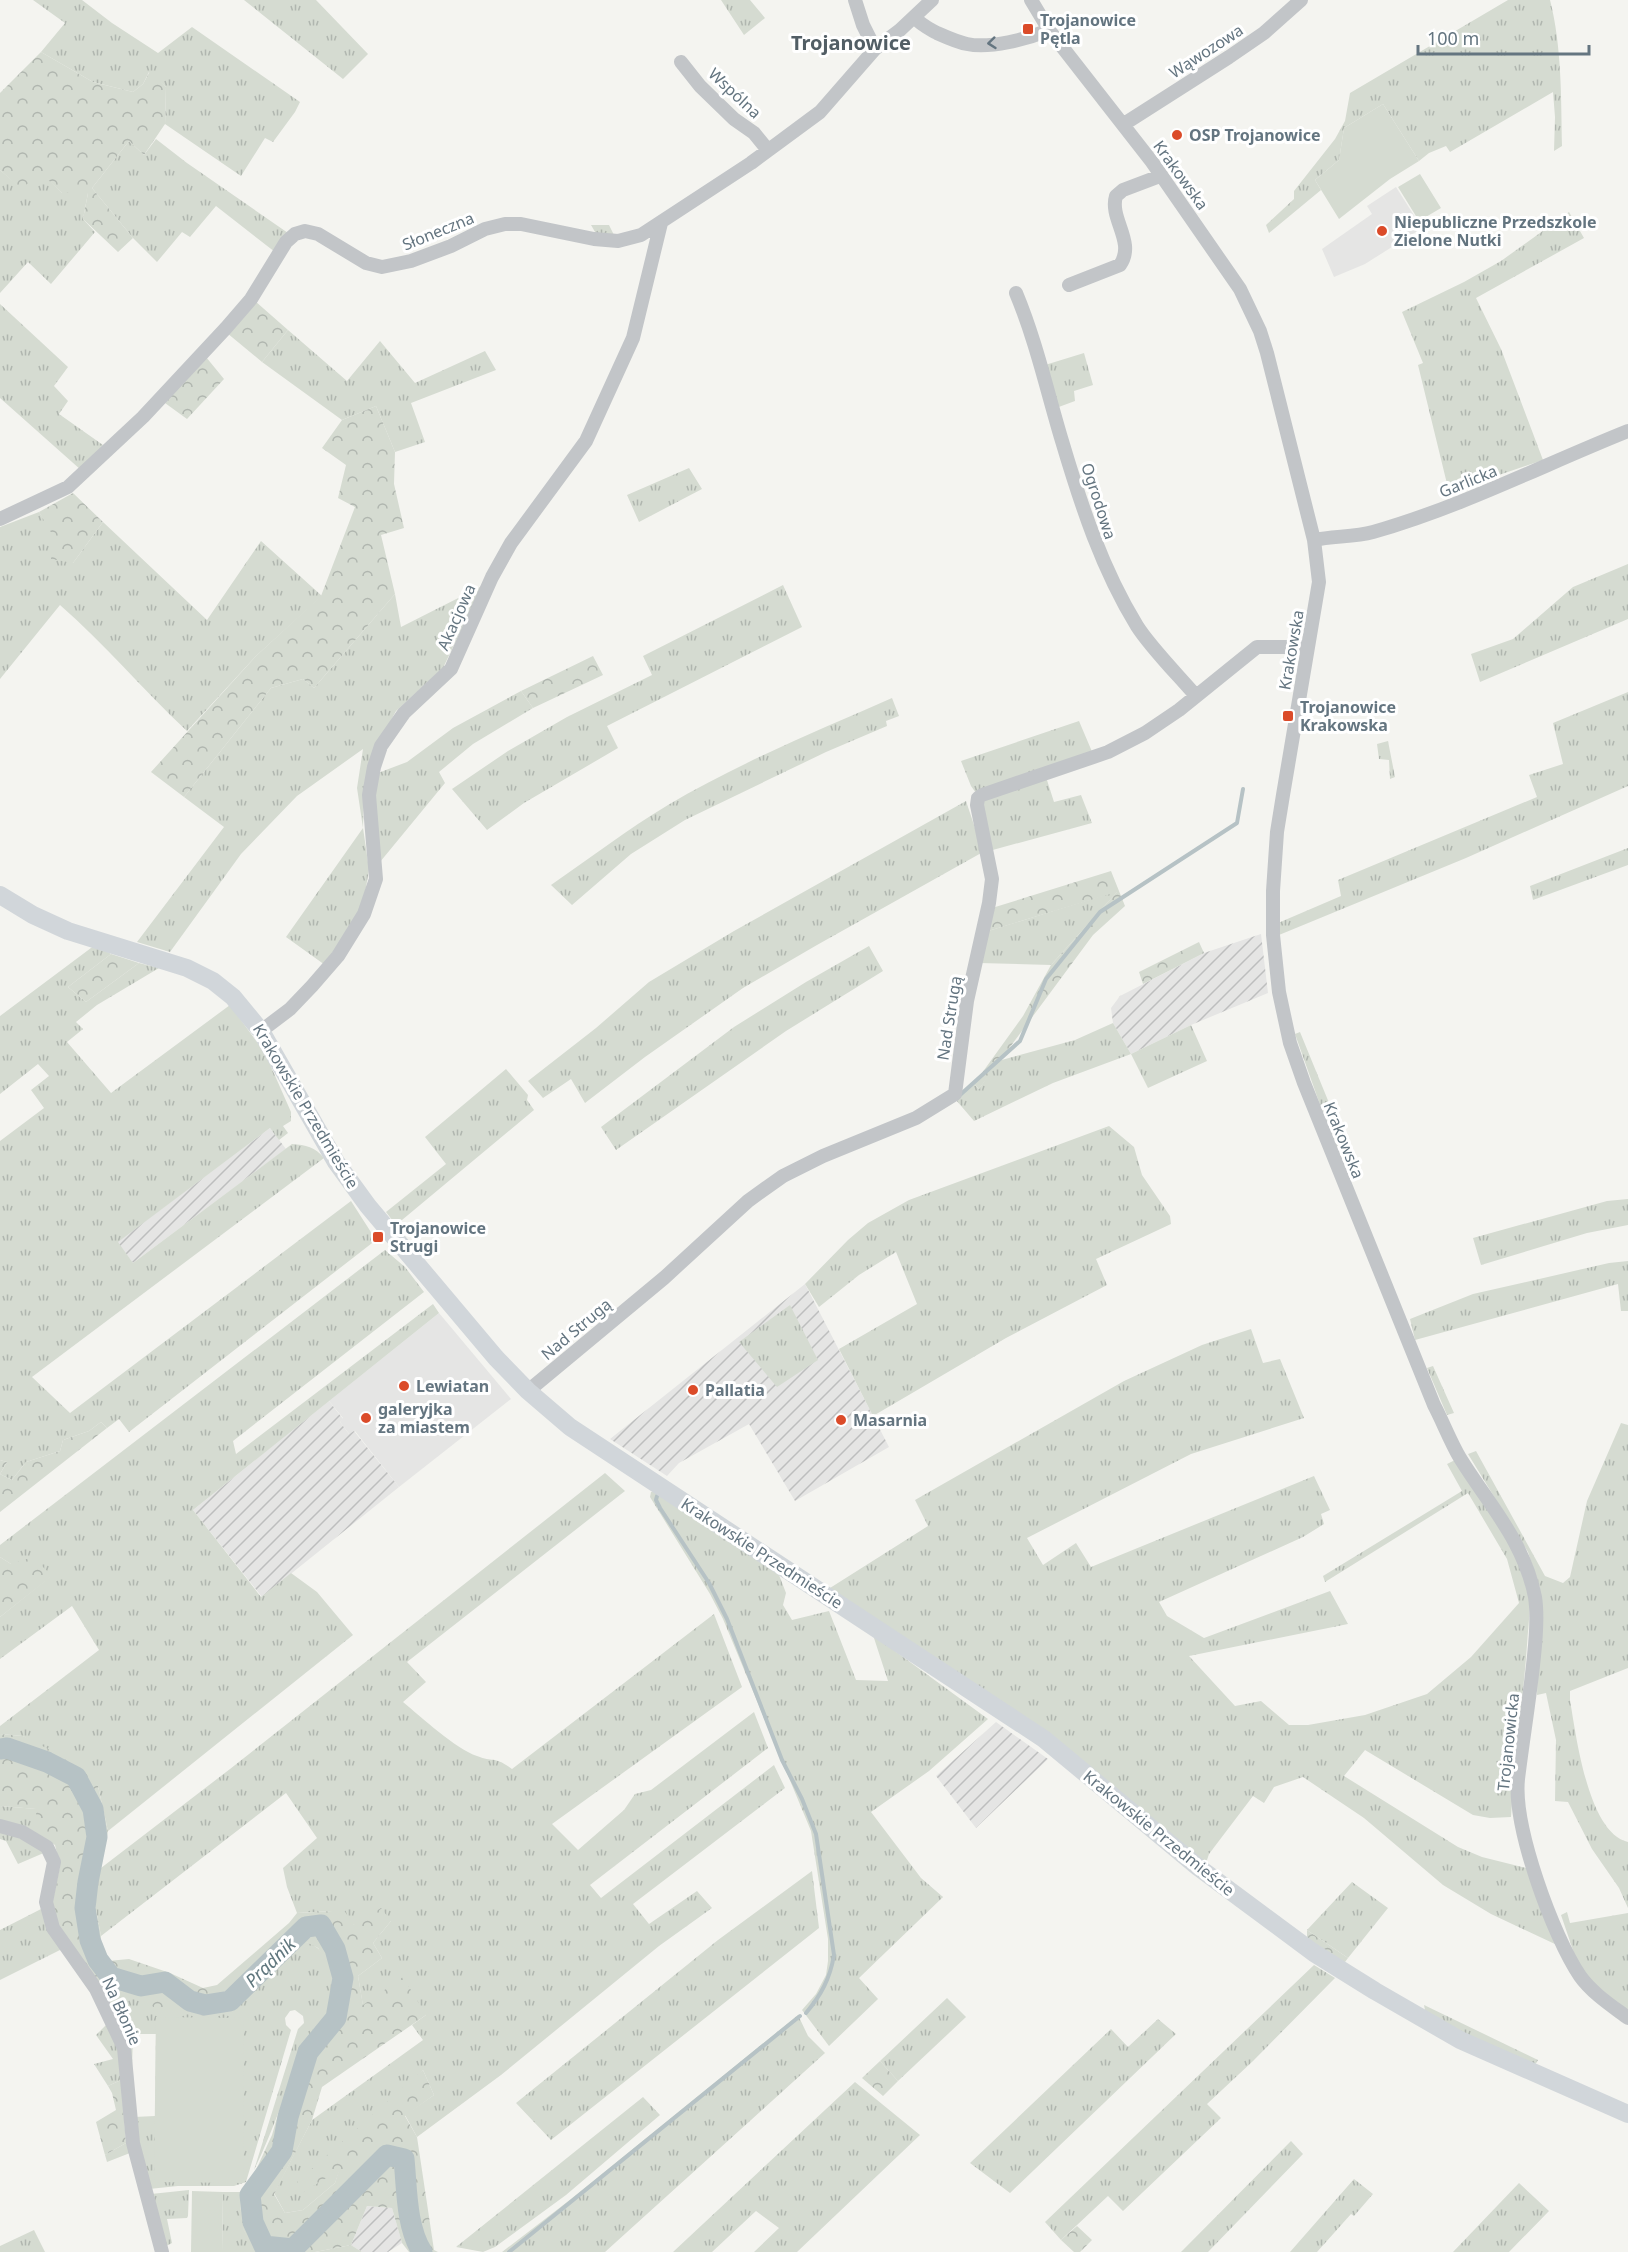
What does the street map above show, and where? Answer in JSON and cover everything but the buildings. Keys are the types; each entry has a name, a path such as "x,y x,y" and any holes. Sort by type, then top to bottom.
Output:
{"main road":[{"name":"Krakowskie Przedmieście","path":"0,896 58,927 171,962 199,974 233,997 261,1031 332,1154 359,1194 481,1340 528,1391 582,1436 1044,1739 1198,1867 1314,1953 1460,2040 1628,2114"}],"street":[{"path":"855,0 875,49"},
{"name":"Słoneczna","path":"0,519 68,487 134,426 226,328 251,298 286,242 300,231 318,234 366,263 389,267 451,246 485,229 505,224 521,224 618,241 641,235 751,163 820,112 875,49 932,0"},
{"name":"Krakowska","path":"1031,0 1049,30 1124,124 1200,230 1240,289 1260,331 1314,540 1319,582 1277,832 1273,935 1279,992 1290,1043 1311,1102 1434,1405 1460,1456"},
{"name":"Wąwozowa","path":"1124,124 1247,44 1301,0"},
{"path":"914,17 930,29 968,45 1004,42 1034,36 1049,30"},
{"name":"Wspólna","path":"681,62 700,86 734,119 754,133 767,149"},
{"path":"1069,285 1120,265 1125,251 1123,233 1115,209 1116,196 1123,190 1160,176"},
{"name":"Akacjowa","path":"261,1031 290,1009 312,986 338,956 364,914 375,879 369,795 381,746 404,713 452,669 492,577 508,547 586,441 633,339 661,223"},
{"name":"Ogrodowa","path":"1016,293 1030,327 1062,441 1100,554 1139,629 1196,696"},
{"name":"Garlicka","path":"1314,540 1370,532 1421,517 1484,493 1628,431"},
{"name":"Nad Strugą","path":"528,1391 664,1278 748,1201 783,1176 823,1156 916,1118 955,1094 967,1001 992,879 977,805 978,798 1107,752 1152,729 1257,646 1308,646"},
{"name":"Trojanowicka","path":"1460,1456 1516,1543 1530,1575 1535,1601 1536,1636 1518,1782 1519,1811 1524,1840 1549,1911 1569,1958 1582,1978 1595,1992 1628,2018"},
{"name":"Na Błonie","path":"0,1826 22,1832 47,1847 54,1862 46,1902 53,1928 96,1989 124,2048 133,2143 162,2252"}],"shaded area":[{"name":"Niepubliczne Przedszkole Zielone Nutki","path":"1396,187 1422,228 1365,264 1334,277 1322,249 1372,214 1367,206"},
{"path":"1261,934 1268,993 1191,1025 1131,1054 1113,1023 1111,1008 1120,996 1204,953"},
{"path":"270,1128 286,1149 133,1263 117,1242"},
{"path":"805,1284 889,1447 795,1501 749,1424 679,1463 667,1476 610,1439"},
{"path":"439,1313 511,1399 399,1487 355,1431 350,1435 340,1422 343,1418 329,1401"},
{"path":"329,1401 343,1419 340,1422 349,1434 354,1431 399,1487 262,1597 193,1510"},
{"path":"996,1722 1048,1759 976,1828 936,1776"},
{"path":"367,2206 392,2208 402,2243 388,2252 362,2252 351,2245"}],"green space":[{"path":"33,0 82,0 158,53 192,27 300,102 273,142 265,138 241,176 165,124 166,87 149,72 143,84 133,92 93,82 41,52 65,23"},
{"path":"244,0 316,0 368,54 343,79"},
{"path":"721,0 750,0 765,18 744,35"},
{"path":"1508,0 1550,0 1559,54 1562,146 1554,151 1553,92 1450,152 1446,146 1429,153 1419,161 1383,104 1344,128 1339,160 1315,180 1321,190 1269,233 1266,225 1294,199 1294,191 1335,139 1345,121 1350,93"},
{"path":"41,52 93,82 133,92 143,84 150,71 166,87 165,124 144,155 129,141 92,188 133,238 118,252 83,219 88,193 62,193 41,173 21,189 0,170 0,93"},
{"path":"1383,104 1419,161 1390,179 1339,219 1315,180 1339,160 1344,128"},
{"path":"156,139 288,233 275,252 216,206 190,237 182,232 157,262 133,238 92,188 129,141 144,155"},
{"path":"0,170 21,188 41,172 62,193 88,193 83,219 95,232 51,284 28,262 0,293"},
{"path":"1420,174 1441,208 1419,221 1398,187"},
{"path":"1569,212 1584,238 1476,298 1501,349 1543,460 1449,492 1418,365 1423,363 1402,312 1501,261"},
{"path":"591,225 609,225 615,237 598,237"},
{"path":"255,301 288,330 262,362 227,333"},
{"path":"0,304 68,367 54,386 68,401 59,414 103,445 81,470 0,398"},
{"path":"288,330 347,381 380,341 415,383 485,351 496,370 411,403 425,442 395,452 376,406 342,420 262,362"},
{"path":"1084,353 1093,385 1074,391 1075,401 1056,408 1045,365"},
{"path":"206,357 224,379 187,419 165,403"},
{"path":"376,406 395,452 394,484 404,528 381,535 395,594 314,688 303,679 271,688 184,797 151,772 256,656 321,596 355,507 338,498 346,465 322,448 342,420"},
{"path":"689,468 702,489 639,522 627,495"},
{"path":"73,493 103,522 73,563 51,559 52,534 39,512"},
{"path":"39,512 73,563 103,522 207,620 261,541 322,596 256,656 187,731 93,635 60,605 0,679 0,527"},
{"path":"1628,564 1628,619 1480,682 1471,654 1513,639 1573,587"},
{"path":"783,585 802,627 607,726 618,748 524,803 487,830 452,789 508,751 567,717 652,675 643,656"},
{"path":"482,586 443,668 396,711 372,755 364,788 363,828 357,788 363,749 297,796 241,854 170,952 137,942 224,827 184,797 271,688 303,679 314,688 395,594 401,627"},
{"path":"593,656 603,675 533,708 521,691"},
{"path":"521,691 533,708 473,744 439,772 445,783 380,862 373,820 378,773 407,762 453,728"},
{"path":"1628,692 1628,786 1466,858 1279,935 1278,923 1341,896 1338,880 1537,797 1529,775 1563,764 1553,723"},
{"path":"892,698 899,716 886,721 887,726 826,752 685,820 631,854 572,905 551,885 638,824 722,775"},
{"path":"1079,721 1093,754 976,793 971,786 961,761"},
{"path":"1388,741 1395,777 1390,779 1389,760 1379,759 1377,744"},
{"path":"1046,777 1054,802 1081,795 1092,823 989,851 980,806 985,798"},
{"path":"966,801 983,852 743,988 645,1057 585,1103 571,1079 543,1098 528,1081 596,1028 649,982 734,931"},
{"path":"363,828 369,869 365,894 360,909 325,965 286,937"},
{"path":"1628,848 1628,865 1533,900 1530,886"},
{"path":"1111,871 1125,906 1093,935 979,1089 974,1084 1023,1016 1051,965 1117,892 985,932 992,908"},
{"path":"1118,891 1051,965 979,963 985,932"},
{"path":"1199,942 1204,953 1143,984 1139,972"},
{"path":"95,945 111,954 68,987 86,1002 139,963 159,968 97,1005 76,1022 83,1029 67,1042 111,1093 230,1005 265,1053 291,1112 291,1121 283,1126 288,1133 279,1140 270,1128 118,1242 133,1263 292,1144 310,1147 324,1158 32,1377 70,1413 351,1201 376,1240 129,1432 119,1419 107,1428 101,1422 89,1431 63,1440 60,1451 26,1462 12,1480 0,1474 7,1462 0,1460 0,1141 44,1108 31,1090 49,1076 38,1064 0,1094 0,1016"},
{"path":"869,946 883,971 786,1031 616,1150 601,1127 734,1027"},
{"path":"111,954 139,963 86,1002 68,987"},
{"path":"1113,1023 1131,1054 1053,1083 974,1121 956,1100 958,1093 974,1084 979,1089 998,1061 1075,1040"},
{"path":"1191,1025 1207,1061 1148,1088 1131,1054"},
{"path":"1300,1032 1345,1142 1335,1147 1295,1034"},
{"path":"506,1069 528,1095 527,1100 534,1110 396,1225 386,1212 446,1164 425,1137"},
{"path":"1109,1126 1134,1147 1142,1175 1170,1216 1171,1224 1096,1259 1107,1285 1006,1338 873,1416 839,1349 917,1304 896,1252 859,1275 819,1307 805,1284 868,1223 909,1200"},
{"path":"1628,1199 1628,1225 1587,1233 1481,1265 1473,1238 1607,1201"},
{"path":"385,1250 405,1267 424,1292 233,1441 236,1454 433,1304 439,1313 193,1510 261,1597 291,1573 317,1592 353,1635 108,1831 98,1786 23,1736 0,1734 0,1726 99,1650 72,1606 0,1659 0,1617 51,1576 11,1564 0,1557 0,1545"},
{"path":"1628,1261 1628,1311 1621,1311 1618,1284 1415,1340 1410,1319 1473,1294 1609,1263"},
{"path":"790,1305 818,1360 777,1387 739,1342"},
{"path":"1251,1329 1263,1363 1280,1359 1304,1418 1191,1454 1027,1538 1043,1565 1076,1543 1091,1567 1314,1476 1330,1510 1321,1514 1324,1524 1303,1537 1159,1602 1167,1616 1204,1638 1330,1591 1348,1624 1189,1656 1235,1706 1261,1701 1289,1725 1308,1725 1365,1715 1427,1694 1471,1657 1519,1603 1507,1559 1468,1493 1325,1582 1323,1576 1462,1491 1447,1464 1457,1459 1506,1536 1527,1586 1529,1623 1511,1817 1490,1818 1473,1815 1365,1750 1344,1776 1458,1847 1482,1857 1526,1868 1557,1945 1491,1914 1443,1885 1364,1818 1303,1777 1274,1787 1264,1803 1253,1796 1209,1854 1206,1863 830,1588 928,1526 915,1500 1124,1381 1202,1345"},
{"path":"1433,1366 1454,1413 1447,1415 1427,1368"},
{"path":"101,1422 107,1428 0,1512 0,1474 12,1480 26,1462 60,1451 63,1440 89,1431"},
{"path":"1621,1423 1628,1425 1628,1668 1570,1691 1570,1700 1580,1758 1594,1802 1603,1821 1614,1835 1628,1842 1628,1908 1619,1888 1592,1849 1568,1802 1555,1801 1556,1740 1546,1693 1537,1695 1540,1588 1528,1552 1468,1454 1476,1451 1545,1576 1563,1583 1570,1577 1587,1501"},
{"path":"0,1460 7,1462 0,1474"},
{"path":"605,1473 625,1491 407,1662 426,1682 403,1702 459,1747 477,1756 501,1762 512,1769 714,1614 742,1687 552,1824 578,1850 624,1810 635,1794 651,1790 754,1712 768,1748 590,1885 601,1898 774,1765 785,1788 633,1904 649,1924 697,1891 712,1908 659,1946 501,2075 417,2137 405,2115 434,2095 423,2070 340,2169 335,2183 303,2210 285,2213 274,2193 312,2120 423,2040 412,2025 426,2015 363,2006 358,1976 382,1958 373,1943 391,1921 354,1925 332,1911 297,1913 287,1887 283,1868 317,1838 286,1793 101,1936 93,1893 101,1868"},
{"path":"651,1492 655,1492 779,1575 786,1593 783,1605 792,1620 829,1611 856,1680 888,1681 873,1635 988,1719 929,1771 871,1812 921,1878 943,1897 859,1978 878,1999 829,2046 802,2010 816,1994 826,1975 828,1961 828,1939 811,1831 723,1619 650,1497"},
{"path":"0,1557 11,1564 33,1557 52,1576 0,1617"},
{"path":"0,1734 23,1736 52,1751 85,1772 98,1786 108,1831 101,1868 93,1893 101,1936 100,1948 108,1961 129,1959 170,1973 203,1988 217,1985 289,1923 297,1913 332,1911 341,1906 354,1925 381,1908 391,1921 373,1943 382,1958 358,1976 363,2005 403,1977 426,2015 322,2087 312,2120 274,2194 285,2213 303,2210 335,2183 339,2170 302,2193 297,2182 423,2070 434,2095 405,2116 417,2137 434,2250 438,2252 409,2252 402,2243 392,2208 367,2206 351,2245 315,2252 263,2252 249,2241 240,2222 241,2192 249,2185 272,2135 280,2107 309,2035 329,2016 335,1994 332,1970 318,1948 304,1941 281,1955 239,1998 210,2016 156,2011 143,1993 102,1990 57,1922 52,1904 60,1866 55,1845 37,1834 36,1809 0,1806"},
{"path":"0,1806 37,1809 37,1834 0,1822"},
{"path":"0,1829 20,1835 46,1852 18,1864 6,1841 0,1839"},
{"path":"812,1871 819,1928 551,2140 516,2103 718,1940"},
{"path":"1352,1882 1388,1908 1348,1958 1307,1930"},
{"path":"43,1908 64,1948 0,1980 0,1930"},
{"path":"1567,1912 1570,1923 1628,1913 1628,2012 1590,1980 1577,1962 1561,1915"},
{"path":"1307,1930 1348,1958 1345,1962 1307,1941"},
{"path":"304,1941 321,1951 331,1970 335,1991 332,2006 308,2038 254,2170 298,2029 304,2023 303,2016 295,2010 290,2011 285,2018 286,2025 291,2030 246,2182 234,2186 178,2186 149,2189 134,2117 155,2116 155,2182 156,2034 133,2034 132,2069 102,1990 239,1998 281,1955"},
{"path":"1314,1965 1335,1978 1207,2104 1221,2118 1123,2211 1108,2196 1061,2240 1045,2222"},
{"path":"947,1998 966,2017 898,2081 880,2061"},
{"path":"1424,2005 1538,2060 1533,2068 1426,2015"},
{"path":"798,2015 808,2036 825,2053 605,2252 502,2252 571,2199"},
{"path":"156,2017 244,2018 243,2183 154,2182"},
{"path":"1158,2019 1176,2034 1010,2193 970,2163 1111,2029 1128,2047"},
{"path":"108,2023 118,2050 121,2080 108,2086 94,2064 113,2059 96,2035"},
{"path":"880,2061 898,2081 883,2096 862,2078"},
{"path":"121,2080 126,2143 105,2155 96,2122 116,2110 108,2086"},
{"path":"855,2082 920,2135 797,2252 754,2252 779,2228 756,2211 712,2252 673,2252"},
{"path":"643,2097 660,2115 566,2195 495,2247 483,2252 456,2247"},
{"path":"1291,2141 1303,2154 1208,2252 1181,2252"},
{"path":"126,2143 130,2153 107,2162 105,2155"},
{"path":"1354,2179 1373,2194 1354,2216 1351,2214 1317,2252 1290,2252"},
{"path":"1519,2183 1549,2211 1509,2252 1453,2252"},
{"path":"189,2190 188,2216 187,2218 167,2219 172,2243 164,2247 151,2194"},
{"path":"192,2191 223,2192 222,2252 191,2252"},
{"path":"223,2192 241,2192 241,2219 245,2232 263,2252 222,2252"},
{"path":"1077,2226 1092,2240 1080,2252 1074,2252 1061,2240"},
{"path":"34,2230 45,2252 0,2252 0,2246"},
{"path":"351,2245 362,2252 315,2252"}],"waterway":[{"path":"960,1095 1020,1041 1046,979 1100,912 1237,823 1243,789"},
{"path":"657,1496 656,1500 660,1508 709,1583 727,1619 782,1760 802,1799 816,1834 834,1955 824,1986 806,2013"},
{"name":"Prądnik","path":"0,1749 7,1748 47,1762 76,1777 93,1809 97,1837 85,1908 90,1940 98,1960 111,1977 141,1986 165,1982 190,2001 205,2005 230,2001 306,1927 321,1925 335,1949 343,1978 336,2018 308,2052 288,2117 282,2151 250,2195 253,2222 264,2246 293,2249 387,2155 404,2159 410,2219 422,2252"},
{"path":"509,2252 800,2016"}],"place":[{"name":"Trojanowice Pętla","path":"1028,29"},
{"name":"OSP Trojanowice","path":"1177,135"},
{"name":"Niepubliczne Przedszkole Zielone Nutki","path":"1382,231"},
{"name":"Trojanowice Krakowska","path":"1288,716"},
{"name":"Trojanowice Strugi","path":"378,1237"},
{"name":"Lewiatan","path":"404,1386"},
{"name":"Pallatia","path":"693,1390"},
{"name":"galeryjka za miastem","path":"366,1418"},
{"name":"Masarnia","path":"841,1420"}],"district":[{"name":"Trojanowice","path":"851,42"}]}
